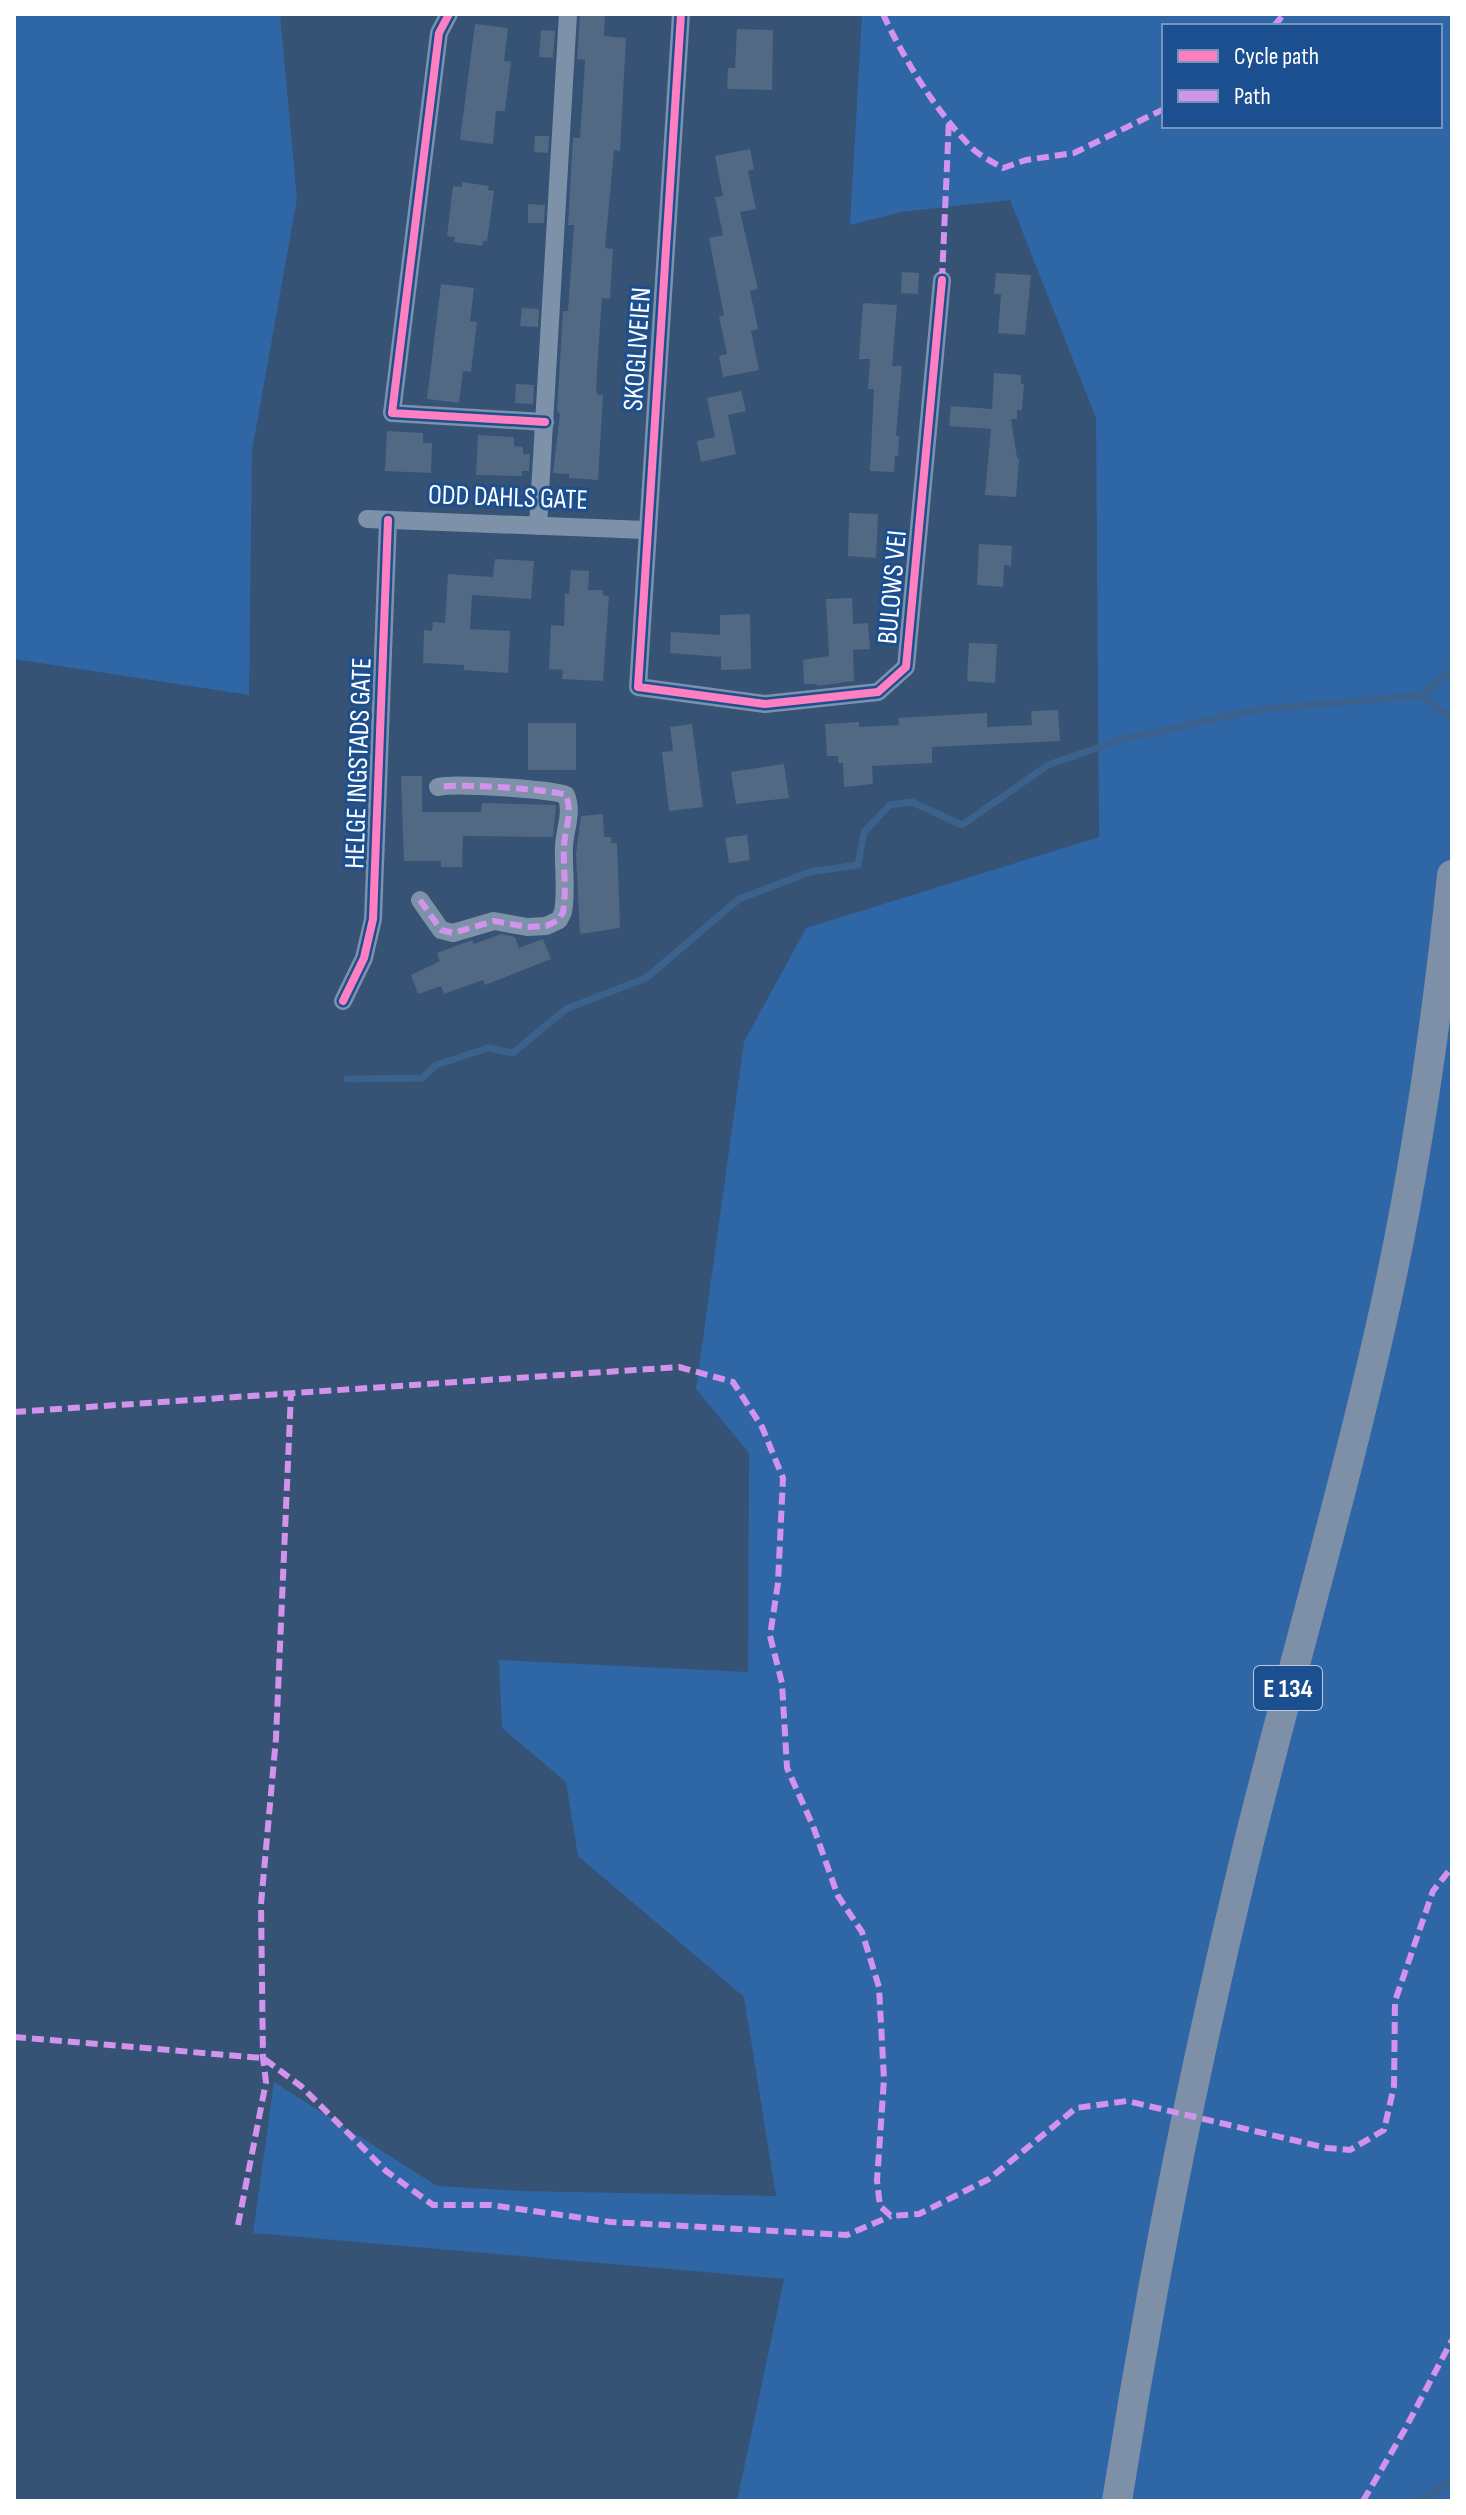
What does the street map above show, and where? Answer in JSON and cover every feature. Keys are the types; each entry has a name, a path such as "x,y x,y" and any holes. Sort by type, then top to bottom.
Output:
{"highway":[{"name":"E 134","path":"1117,2501 1165,2228 1203,2043 1246,1856 1356,1431 1391,1282 1417,1147 1437,1015 1452,875"},
{"name":"E 134","path":"1135,2501 1180,2235 1207,2103 1286,1759 1393,1345 1432,1151 1452,1020"}],"street":[{"path":"449,14 439,33 392,413 545,422"},
{"path":"538,526 568,14"},
{"name":"SKOGLIVEIEN","path":"638,687 681,14"},
{"name":"BULOWS VEI","path":"638,687 765,704 878,692 906,667 942,280"},
{"name":"ODD DAHLS GATE","path":"367,519 646,530"},
{"name":"HELGE INGSTADS GATE","path":"343,1001 364,958 373,919 388,520"},
{"path":"420,900 441,930 453,933 494,921 527,927 546,926 559,920 565,903 564,843 570,804 566,795 468,785 438,787"}],"shaded area":[{"path":"14,14 280,14 297,199 252,451 249,695 14,659"},
{"path":"862,14 1452,14 1452,2501 737,2501 784,2279 253,2233 274,2082 437,2186 521,2191 776,2196 744,1997 578,1856 566,1782 502,1728 499,1660 748,1672 749,1453 696,1389 744,1042 806,928 1099,837 1096,418 1010,200 901,212 850,225"}],"building":[{"path":"580,14 605,14 604,36 626,38 620,151 614,150 605,248 613,249 610,299 602,298 599,340 596,389 598,395 603,395 598,480 569,478 569,474 553,473 560,414 557,411 563,311 568,311 574,225 568,225 573,138 580,138 584,79 585,60 577,59"},
{"path":"475,24 508,28 504,61 511,62 505,111 496,111 493,144 460,140"},
{"path":"737,29 773,30 772,90 727,89 728,68 735,68"},
{"path":"541,30 555,31 553,58 539,57"},
{"path":"535,136 549,136 548,153 534,152"},
{"path":"750,149 754,169 748,171 756,209 740,212 758,289 750,291 758,329 751,331 759,370 723,377 719,356 727,354 719,316 724,315 709,238 723,235 715,197 723,196 715,156"},
{"path":"462,182 489,186 488,190 494,191 487,241 483,241 482,246 454,242 455,237 447,236 453,186 462,187"},
{"path":"528,204 545,205 544,223 528,223"},
{"path":"902,272 919,273 918,294 901,293"},
{"path":"996,273 1031,275 1025,335 998,333 1001,294 994,294"},
{"path":"441,284 474,288 470,321 477,322 471,372 463,371 459,403 427,399"},
{"path":"863,303 897,305 892,366 902,366 896,436 899,436 898,456 895,456 894,472 870,471 874,389 868,389 870,359 859,359"},
{"path":"522,308 539,309 538,327 520,326"},
{"path":"994,373 1021,375 1021,384 1024,384 1022,410 1017,410 1017,419 1011,419 1019,459 1016,497 985,495 991,429 949,426 951,406 992,409"},
{"path":"516,384 534,385 533,404 515,403"},
{"path":"741,391 746,411 728,415 736,454 701,462 697,441 715,437 707,398"},
{"path":"387,431 423,433 423,443 432,443 431,473 385,471"},
{"path":"478,435 514,437 514,446 523,447 523,454 530,454 529,471 522,471 522,476 476,475"},
{"path":"849,513 878,514 876,558 848,556"},
{"path":"979,544 1012,546 1011,566 1004,565 1003,587 977,585"},
{"path":"495,559 534,561 531,599 472,595 470,629 510,631 508,673 464,670 464,665 423,663 424,630 432,631 433,622 445,623 448,574 493,577"},
{"path":"571,570 589,571 588,590 603,590 603,595 609,596 603,681 562,679 563,670 549,669 551,625 564,626 565,593 569,594"},
{"path":"852,598 853,624 868,623 870,649 853,650 854,681 817,686 804,684 803,660 829,656 826,599"},
{"path":"750,614 751,669 721,670 721,657 670,653 671,632 720,635 720,615"},
{"path":"969,643 997,644 995,683 967,681"},
{"path":"1058,710 1060,741 932,747 932,763 872,766 873,784 844,787 843,763 838,763 838,756 827,756 825,724 859,722 859,727 899,725 898,718 987,713 987,727 1032,725 1031,711"},
{"path":"528,723 576,723 576,770 528,770"},
{"path":"692,724 703,807 669,811 662,752 673,751 670,727"},
{"path":"784,764 789,798 736,804 731,772"},
{"path":"401,776 422,776 422,812 481,812 482,803 556,805 553,837 463,836 462,867 441,867 441,861 404,861"},
{"path":"603,814 604,837 611,837 611,843 617,843 620,928 580,934 576,854 581,816"},
{"path":"747,835 750,860 729,863 725,838"},
{"path":"501,934 515,937 519,948 543,939 551,959 485,985 483,980 444,994 441,986 418,994 411,975 440,961 437,953 472,940 474,944"}],"waterway":[{"path":"1422,695 1452,670"},
{"path":"347,1079 422,1078 436,1065 488,1048 513,1053 566,1009 646,978 739,899 810,872 858,865 864,832 890,805 912,802 962,825 1048,765 1120,740 1256,710 1422,695 1452,719"},
{"path":"1419,2501 1452,2480"}],"marked path":[{"path":"883,14 911,67 946,118 975,151 1003,168 1026,160 1074,153 1162,110"},
{"path":"1276,24 1284,14"},
{"path":"942,280 949,119"},
{"path":"420,900 441,930 453,933 494,921 527,927 546,926 559,920 563,912 564,846 569,814 566,795 502,787 438,787"},
{"path":"14,1412 679,1367 733,1382 762,1427 783,1478 778,1583 770,1636 782,1683 787,1768 813,1826 838,1896 862,1932 879,1987 884,2079 877,2181 880,2206 891,2216 919,2214 989,2179 1076,2108 1127,2101 1327,2148 1350,2150 1384,2130 1394,2086 1395,2001 1433,1891 1452,1867"},
{"path":"238,2225 266,2082 261,1904 276,1738 291,1393"},
{"path":"14,2037 263,2058 302,2087 386,2171 433,2205 490,2205 611,2222 847,2235 891,2216"},
{"path":"1363,2501 1452,2340"}],"cycle path":[{"path":"449,14 439,33 392,413 545,422"},
{"path":"681,14 638,687 765,704 878,692 906,667 942,280"},
{"path":"343,1001 364,958 373,919 388,520"}]}
